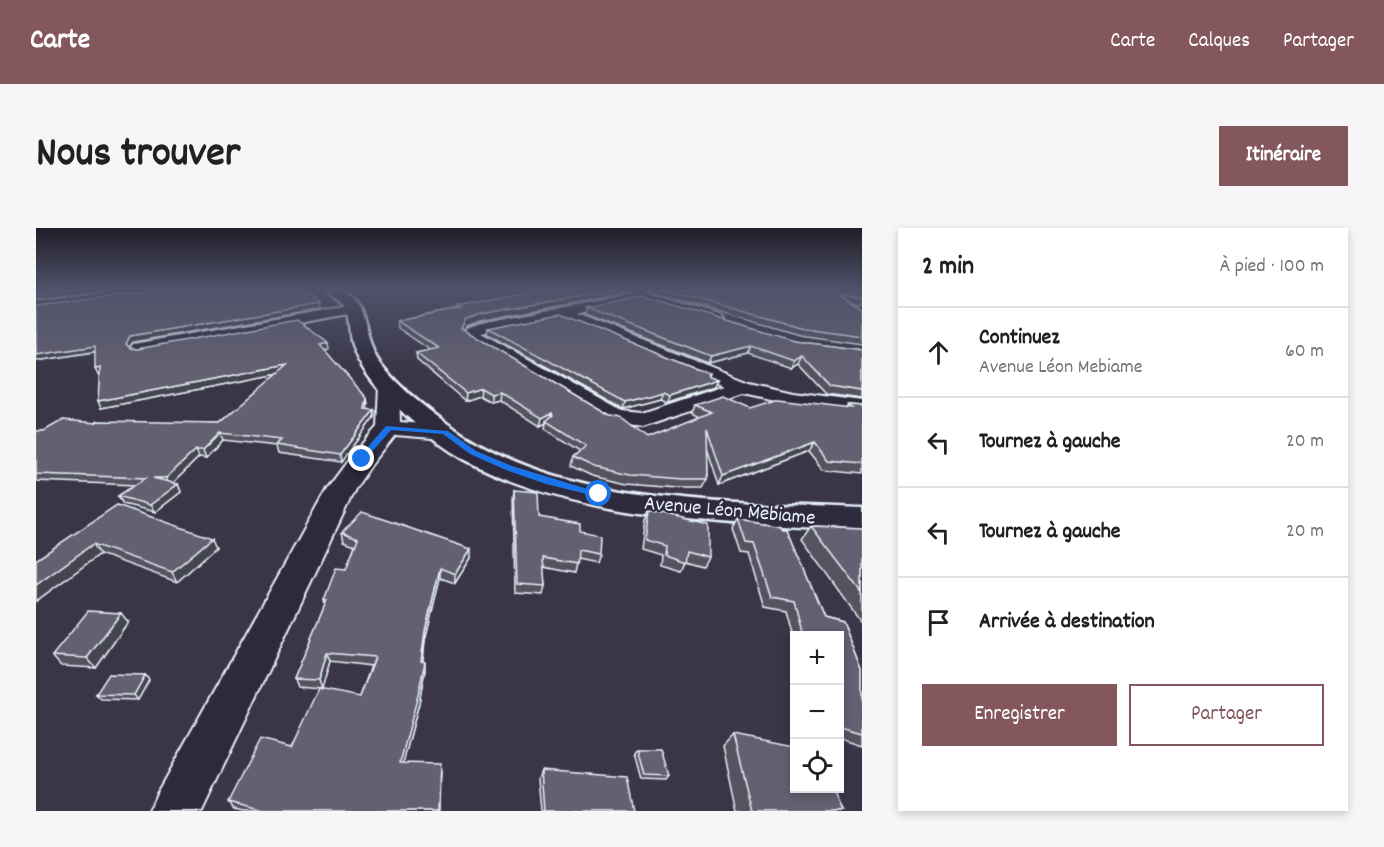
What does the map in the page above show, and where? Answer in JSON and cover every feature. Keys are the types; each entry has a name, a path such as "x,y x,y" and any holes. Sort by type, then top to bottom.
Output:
{"street":[{"path":"139,348 314,316"},
{"name":"Avenue Léon Mebiame","path":"356,316 364,352 389,387 419,413 473,452 509,468 549,482 649,504 713,511 862,519"},
{"path":"539,316 482,328 471,334 617,417 631,420 642,420 743,387"},
{"path":"570,316 743,387 793,398 862,407"},
{"path":"712,316 732,323"},
{"path":"175,811 341,489 362,459 389,428 389,387"},
{"path":"389,428 446,432"}],"building":[{"path":"36,316 247,316 130,336 126,344 130,348 137,349 297,320 328,343 320,345 367,398 365,409 374,410 340,455 277,445 282,440 220,433 203,450 196,450 166,478 153,478 178,484 150,505 118,496 146,478 36,474 36,431 44,431 63,420 96,423 97,421 220,423 287,365 98,401 100,368 95,369 95,346 36,355"},
{"path":"423,316 474,316 466,319 461,328 610,416 620,417 647,438 712,412 695,405 723,396 750,408 778,399 851,408 848,405 862,406 862,464 829,461 815,442 723,476 707,428 708,479 630,475 594,467 573,457 586,446 546,421 553,415 552,413 542,418 500,392 491,394 481,388 466,393 416,353 439,348 397,321"},
{"path":"549,316 565,316 709,374 706,376 717,380 670,395 663,392 625,402 488,328"},
{"path":"607,316 711,316 794,341 862,350 862,391 830,386 802,356 794,361 751,346 711,356"},
{"path":"761,316 862,316 862,336 803,328"},
{"path":"514,490 538,492 539,517 580,524 580,531 600,535 599,554 578,550 577,564 543,558 545,586 517,584"},
{"path":"117,505 212,538 172,572 93,544 36,585 36,560"},
{"path":"649,511 708,525 708,557 687,551 685,562 664,555 665,546 645,540"},
{"path":"362,512 471,549 455,574 440,568 425,631 421,661 425,662 400,763 440,764 438,811 264,811 228,802 260,739 292,747 319,689 360,697 375,657 327,653 319,680 294,679 327,600 324,600 336,568 346,569 358,538 342,532"},
{"path":"738,519 787,529 824,617 843,622 862,671 862,733 844,728 844,631 802,631 794,601 772,597 754,544 746,543"},
{"path":"811,526 862,528 862,593"},
{"path":"88,611 121,613 87,658 52,656"},
{"path":"109,674 145,675 134,695 96,694"},
{"path":"733,735 790,746 790,793 834,793 841,811 752,811"},
{"path":"637,749 661,749 669,776 644,775"},
{"path":"541,770 627,777 634,811 544,811"}],"route":[{"path":"362,459 389,428 446,432 473,452 509,468 549,482 599,494"}]}
